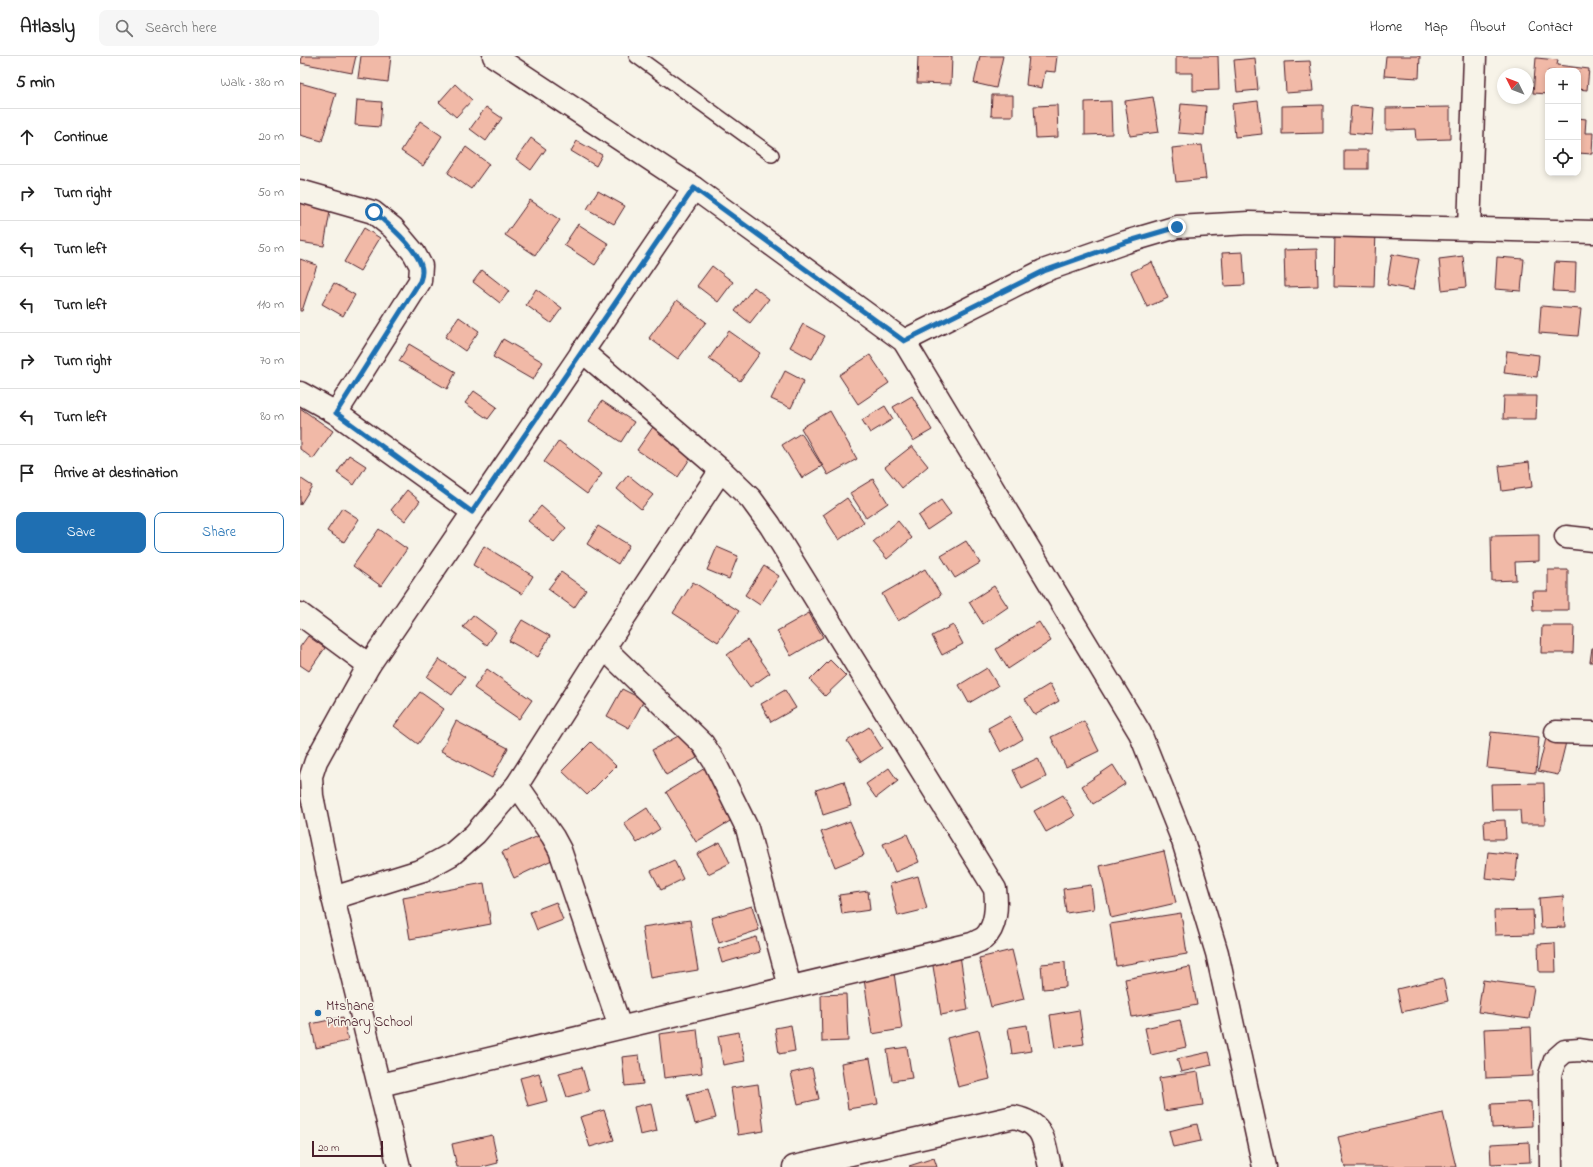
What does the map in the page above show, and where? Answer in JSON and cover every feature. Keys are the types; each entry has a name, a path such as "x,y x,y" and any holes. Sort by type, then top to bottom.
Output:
{"street":[{"path":"1469,229 1474,56"},
{"path":"501,58 694,188 904,341 1140,733 1183,841 1217,954 1264,1167"},
{"path":"399,1167 334,898 312,796 311,776 316,761 369,665 694,188"},
{"path":"300,191 374,212 393,228 414,254 421,266 420,281 336,413"},
{"path":"904,341 1044,271 1126,242 1177,227 1249,223 1593,232"},
{"path":"380,1085 978,941 984,938 995,919 997,905 995,889 770,525 751,500 720,470 582,351"},
{"path":"300,393 336,413 472,512"},
{"path":"334,898 423,870 452,854 475,834 517,785 720,470"},
{"path":"1566,537 1593,540"},
{"path":"300,614 369,665"},
{"path":"604,648 703,744 714,761 747,828 790,987"},
{"path":"1556,732 1593,732"},
{"path":"517,785 553,837 560,850 620,1027"},
{"path":"1551,1167 1550,1075 1555,1060 1565,1051 1580,1050 1593,1052"},
{"path":"794,1167 1014,1117 1035,1124 1041,1133 1050,1167"}],"lane":[{"path":"636,56 772,156"}],"building":[{"path":"302,56 356,56 352,73 301,63"},
{"path":"361,56 391,56 388,82 358,78"},
{"path":"918,56 952,56 951,84 917,83"},
{"path":"980,56 1003,56 996,88 974,83"},
{"path":"1029,56 1057,56 1055,72 1045,71 1042,88 1026,85"},
{"path":"1176,56 1218,56 1219,90 1193,91 1193,73 1176,73"},
{"path":"1386,56 1420,56 1419,78 1384,76"},
{"path":"1255,58 1258,90 1237,92 1234,60"},
{"path":"1536,58 1558,60 1557,65 1581,68 1545,68 1545,94 1533,93"},
{"path":"1310,61 1313,91 1286,93 1284,62"},
{"path":"1581,68 1589,69 1587,90 1581,89"},
{"path":"300,83 336,93 322,141 300,135"},
{"path":"455,84 472,100 456,117 439,102"},
{"path":"992,95 1013,95 1013,116 991,116"},
{"path":"1153,97 1159,132 1130,136 1125,101"},
{"path":"357,100 382,102 380,127 355,125"},
{"path":"1111,101 1112,134 1085,135 1085,102"},
{"path":"1258,101 1262,134 1235,137 1232,104"},
{"path":"1181,104 1206,106 1204,135 1178,133"},
{"path":"1057,105 1058,137 1036,138 1034,106"},
{"path":"1323,105 1323,133 1282,134 1282,106"},
{"path":"1351,106 1374,108 1372,135 1349,133"},
{"path":"486,107 502,118 486,141 470,129"},
{"path":"1450,107 1450,139 1416,140 1415,129 1386,130 1386,108"},
{"path":"1581,118 1586,119 1585,133 1593,133 1592,154 1581,153"},
{"path":"420,121 442,136 423,166 401,151"},
{"path":"531,138 546,149 531,170 516,159"},
{"path":"577,141 602,155 596,166 571,151"},
{"path":"1202,145 1206,179 1176,182 1172,148"},
{"path":"466,147 489,164 471,189 448,173"},
{"path":"1344,150 1368,150 1368,169 1344,169"},
{"path":"598,191 625,206 614,224 587,209"},
{"path":"300,194 332,200 324,246 300,242"},
{"path":"530,200 560,220 535,255 505,235"},
{"path":"578,224 609,244 595,265 564,245"},
{"path":"364,228 380,238 360,271 344,262"},
{"path":"1335,230 1376,231 1374,287 1334,286"},
{"path":"1317,249 1318,286 1285,287 1284,250"},
{"path":"1243,252 1245,285 1224,286 1222,253"},
{"path":"1392,254 1419,259 1413,290 1387,285"},
{"path":"1463,256 1466,287 1442,290 1439,259"},
{"path":"1497,257 1524,259 1521,291 1495,289"},
{"path":"300,259 317,265 302,311 300,311"},
{"path":"1152,262 1168,298 1147,307 1131,272"},
{"path":"1555,262 1576,263 1575,292 1553,291"},
{"path":"712,266 733,282 718,302 697,286"},
{"path":"482,270 509,291 500,303 473,282"},
{"path":"334,283 355,295 343,316 322,304"},
{"path":"754,287 769,299 750,323 735,311"},
{"path":"536,289 562,308 551,323 526,305"},
{"path":"677,300 706,322 678,359 649,338"},
{"path":"1541,306 1581,309 1578,336 1539,333"},
{"path":"459,317 479,331 465,351 445,337"},
{"path":"803,324 825,336 812,359 790,347"},
{"path":"729,331 760,353 740,381 709,359"},
{"path":"503,339 543,362 533,380 493,357"},
{"path":"409,344 456,372 447,389 399,361"},
{"path":"1507,351 1539,355 1537,377 1504,373"},
{"path":"870,355 889,383 858,404 839,375"},
{"path":"785,371 804,381 791,408 771,399"},
{"path":"474,391 497,407 488,419 465,403"},
{"path":"912,396 932,430 913,441 893,407"},
{"path":"1504,396 1537,396 1536,419 1503,419"},
{"path":"602,401 634,422 621,442 589,421"},
{"path":"885,406 893,419 870,433 862,420"},
{"path":"300,408 333,431 313,459 300,449"},
{"path":"830,411 857,459 828,475 801,428"},
{"path":"655,424 695,451 678,477 637,450"},
{"path":"801,433 822,466 802,478 782,445"},
{"path":"559,441 602,474 587,494 544,462"},
{"path":"912,446 928,466 902,488 885,467"},
{"path":"349,455 366,466 354,485 337,473"},
{"path":"1529,462 1532,487 1502,491 1499,466"},
{"path":"628,475 653,495 641,509 617,489"},
{"path":"300,478 312,486 300,505"},
{"path":"873,479 888,503 866,518 850,493"},
{"path":"407,490 420,501 405,521 391,510"},
{"path":"847,498 864,522 839,540 823,515"},
{"path":"941,500 951,514 927,530 918,516"},
{"path":"541,506 566,528 554,542 528,521"},
{"path":"342,508 359,519 344,542 327,531"},
{"path":"898,521 912,538 887,559 873,542"},
{"path":"598,526 629,545 618,564 587,544"},
{"path":"379,529 407,549 381,586 353,566"},
{"path":"1539,535 1539,561 1515,562 1516,580 1492,581 1491,536"},
{"path":"966,541 980,563 955,578 941,556"},
{"path":"484,546 533,576 522,594 473,565"},
{"path":"717,547 738,556 729,579 707,570"},
{"path":"764,566 779,576 760,605 745,595"},
{"path":"925,569 941,595 898,621 882,594"},
{"path":"1548,570 1568,570 1568,610 1533,610 1532,591 1548,591"},
{"path":"561,572 586,590 574,608 548,589"},
{"path":"693,582 739,611 718,642 673,613"},
{"path":"994,586 1008,607 983,624 969,602"},
{"path":"809,613 823,637 791,656 777,631"},
{"path":"473,615 496,632 487,645 463,627"},
{"path":"522,620 550,636 538,657 509,641"},
{"path":"1039,622 1051,641 1008,669 996,649"},
{"path":"953,625 963,644 942,655 932,636"},
{"path":"1542,626 1574,626 1573,653 1541,653"},
{"path":"308,636 325,648 309,671 300,665 300,647"},
{"path":"747,640 770,673 750,687 727,655"},
{"path":"1592,648 1593,662 1590,662"},
{"path":"439,659 465,677 452,695 427,677"},
{"path":"830,660 846,676 825,696 810,680"},
{"path":"987,668 998,686 969,703 959,685"},
{"path":"487,669 532,700 519,719 474,688"},
{"path":"1050,684 1059,701 1035,715 1025,699"},
{"path":"622,689 644,700 629,728 607,716"},
{"path":"785,690 796,708 771,722 761,704"},
{"path":"420,692 444,709 418,744 394,726"},
{"path":"1010,716 1023,739 1001,752 988,728"},
{"path":"456,721 508,748 492,778 441,751"},
{"path":"1084,721 1099,751 1066,767 1051,737"},
{"path":"869,727 882,748 861,762 847,741"},
{"path":"1491,732 1539,737 1536,773 1487,768"},
{"path":"684,733 697,758 666,775 652,750"},
{"path":"1546,738 1566,742 1558,775 1538,771"},
{"path":"591,742 616,766 587,795 562,771"},
{"path":"1038,758 1046,777 1022,789 1013,770"},
{"path":"1113,765 1125,784 1093,804 1082,786"},
{"path":"705,768 735,818 696,842 666,792"},
{"path":"889,768 898,781 876,798 866,784"},
{"path":"844,781 851,806 823,815 816,790"},
{"path":"1544,783 1545,824 1521,824 1520,810 1492,810 1491,784"},
{"path":"1063,795 1075,816 1046,832 1034,811"},
{"path":"647,808 660,829 637,843 624,823"},
{"path":"1505,820 1506,839 1485,839 1484,821"},
{"path":"850,821 864,855 835,867 821,832"},
{"path":"543,834 554,859 514,878 502,852"},
{"path":"907,834 919,862 895,872 883,844"},
{"path":"720,842 730,863 708,874 697,854"},
{"path":"1164,851 1176,903 1111,918 1100,866"},
{"path":"1488,852 1518,855 1515,881 1485,878"},
{"path":"674,860 683,879 661,890 651,871"},
{"path":"918,876 927,909 898,916 890,884"},
{"path":"484,883 491,924 410,939 403,898"},
{"path":"1091,885 1094,909 1066,913 1063,889"},
{"path":"868,891 870,910 842,914 839,895"},
{"path":"1563,896 1565,927 1541,928 1539,898"},
{"path":"556,902 563,920 537,930 530,912"},
{"path":"752,906 759,930 719,943 711,918"},
{"path":"1533,910 1534,934 1495,935 1494,911"},
{"path":"1181,913 1187,954 1116,966 1110,924"},
{"path":"690,920 698,970 650,978 642,927"},
{"path":"756,937 760,952 722,963 718,949"},
{"path":"1555,943 1556,972 1539,972 1538,944"},
{"path":"1012,950 1024,999 991,1007 979,958"},
{"path":"960,955 968,1010 941,1015 932,960"},
{"path":"1065,962 1066,987 1043,989 1041,964"},
{"path":"1190,967 1197,1005 1132,1017 1125,979"},
{"path":"894,973 902,1029 872,1034 864,979"},
{"path":"1443,978 1448,1001 1402,1012 1397,989"},
{"path":"1483,980 1534,987 1529,1019 1478,1012"},
{"path":"846,994 848,1041 822,1042 821,995"},
{"path":"1079,1010 1084,1044 1055,1048 1050,1015"},
{"path":"343,1017 348,1041 316,1048 311,1024"},
{"path":"1180,1020 1186,1047 1151,1055 1145,1028"},
{"path":"791,1025 795,1051 779,1054 775,1028"},
{"path":"1027,1025 1031,1051 1012,1054 1008,1028"},
{"path":"1531,1027 1533,1076 1486,1078 1484,1029"},
{"path":"697,1029 702,1073 664,1078 659,1034"},
{"path":"979,1030 990,1079 958,1087 947,1038"},
{"path":"739,1032 745,1061 723,1065 718,1036"},
{"path":"907,1047 912,1078 892,1081 887,1050"},
{"path":"1209,1052 1212,1065 1181,1072 1177,1059"},
{"path":"639,1055 643,1084 625,1086 622,1057"},
{"path":"870,1058 878,1104 848,1109 841,1063"},
{"path":"582,1067 589,1091 567,1097 559,1073"},
{"path":"812,1068 819,1099 798,1104 791,1073"},
{"path":"1198,1072 1203,1105 1164,1111 1159,1078"},
{"path":"539,1073 547,1101 528,1106 520,1078"},
{"path":"758,1084 764,1131 738,1135 731,1088"},
{"path":"708,1089 716,1118 695,1124 687,1094"},
{"path":"1531,1102 1532,1126 1492,1128 1491,1104"},
{"path":"651,1103 657,1131 640,1135 634,1107"},
{"path":"604,1110 614,1140 590,1147 580,1117"},
{"path":"1443,1113 1456,1167 1345,1167 1338,1137"},
{"path":"1197,1124 1201,1141 1173,1147 1169,1131"},
{"path":"492,1135 498,1163 482,1167 457,1167 452,1144"},
{"path":"1529,1142 1530,1162 1491,1164 1490,1144"},
{"path":"934,1158 937,1167 909,1166"}],"place":[{"name":"Mtshane Primary School","path":"318,1013"}],"route":[{"path":"374,212 393,228 418,259 422,273 420,281 336,413 472,512 694,188 904,341 1044,271 1126,242 1177,227"}]}
